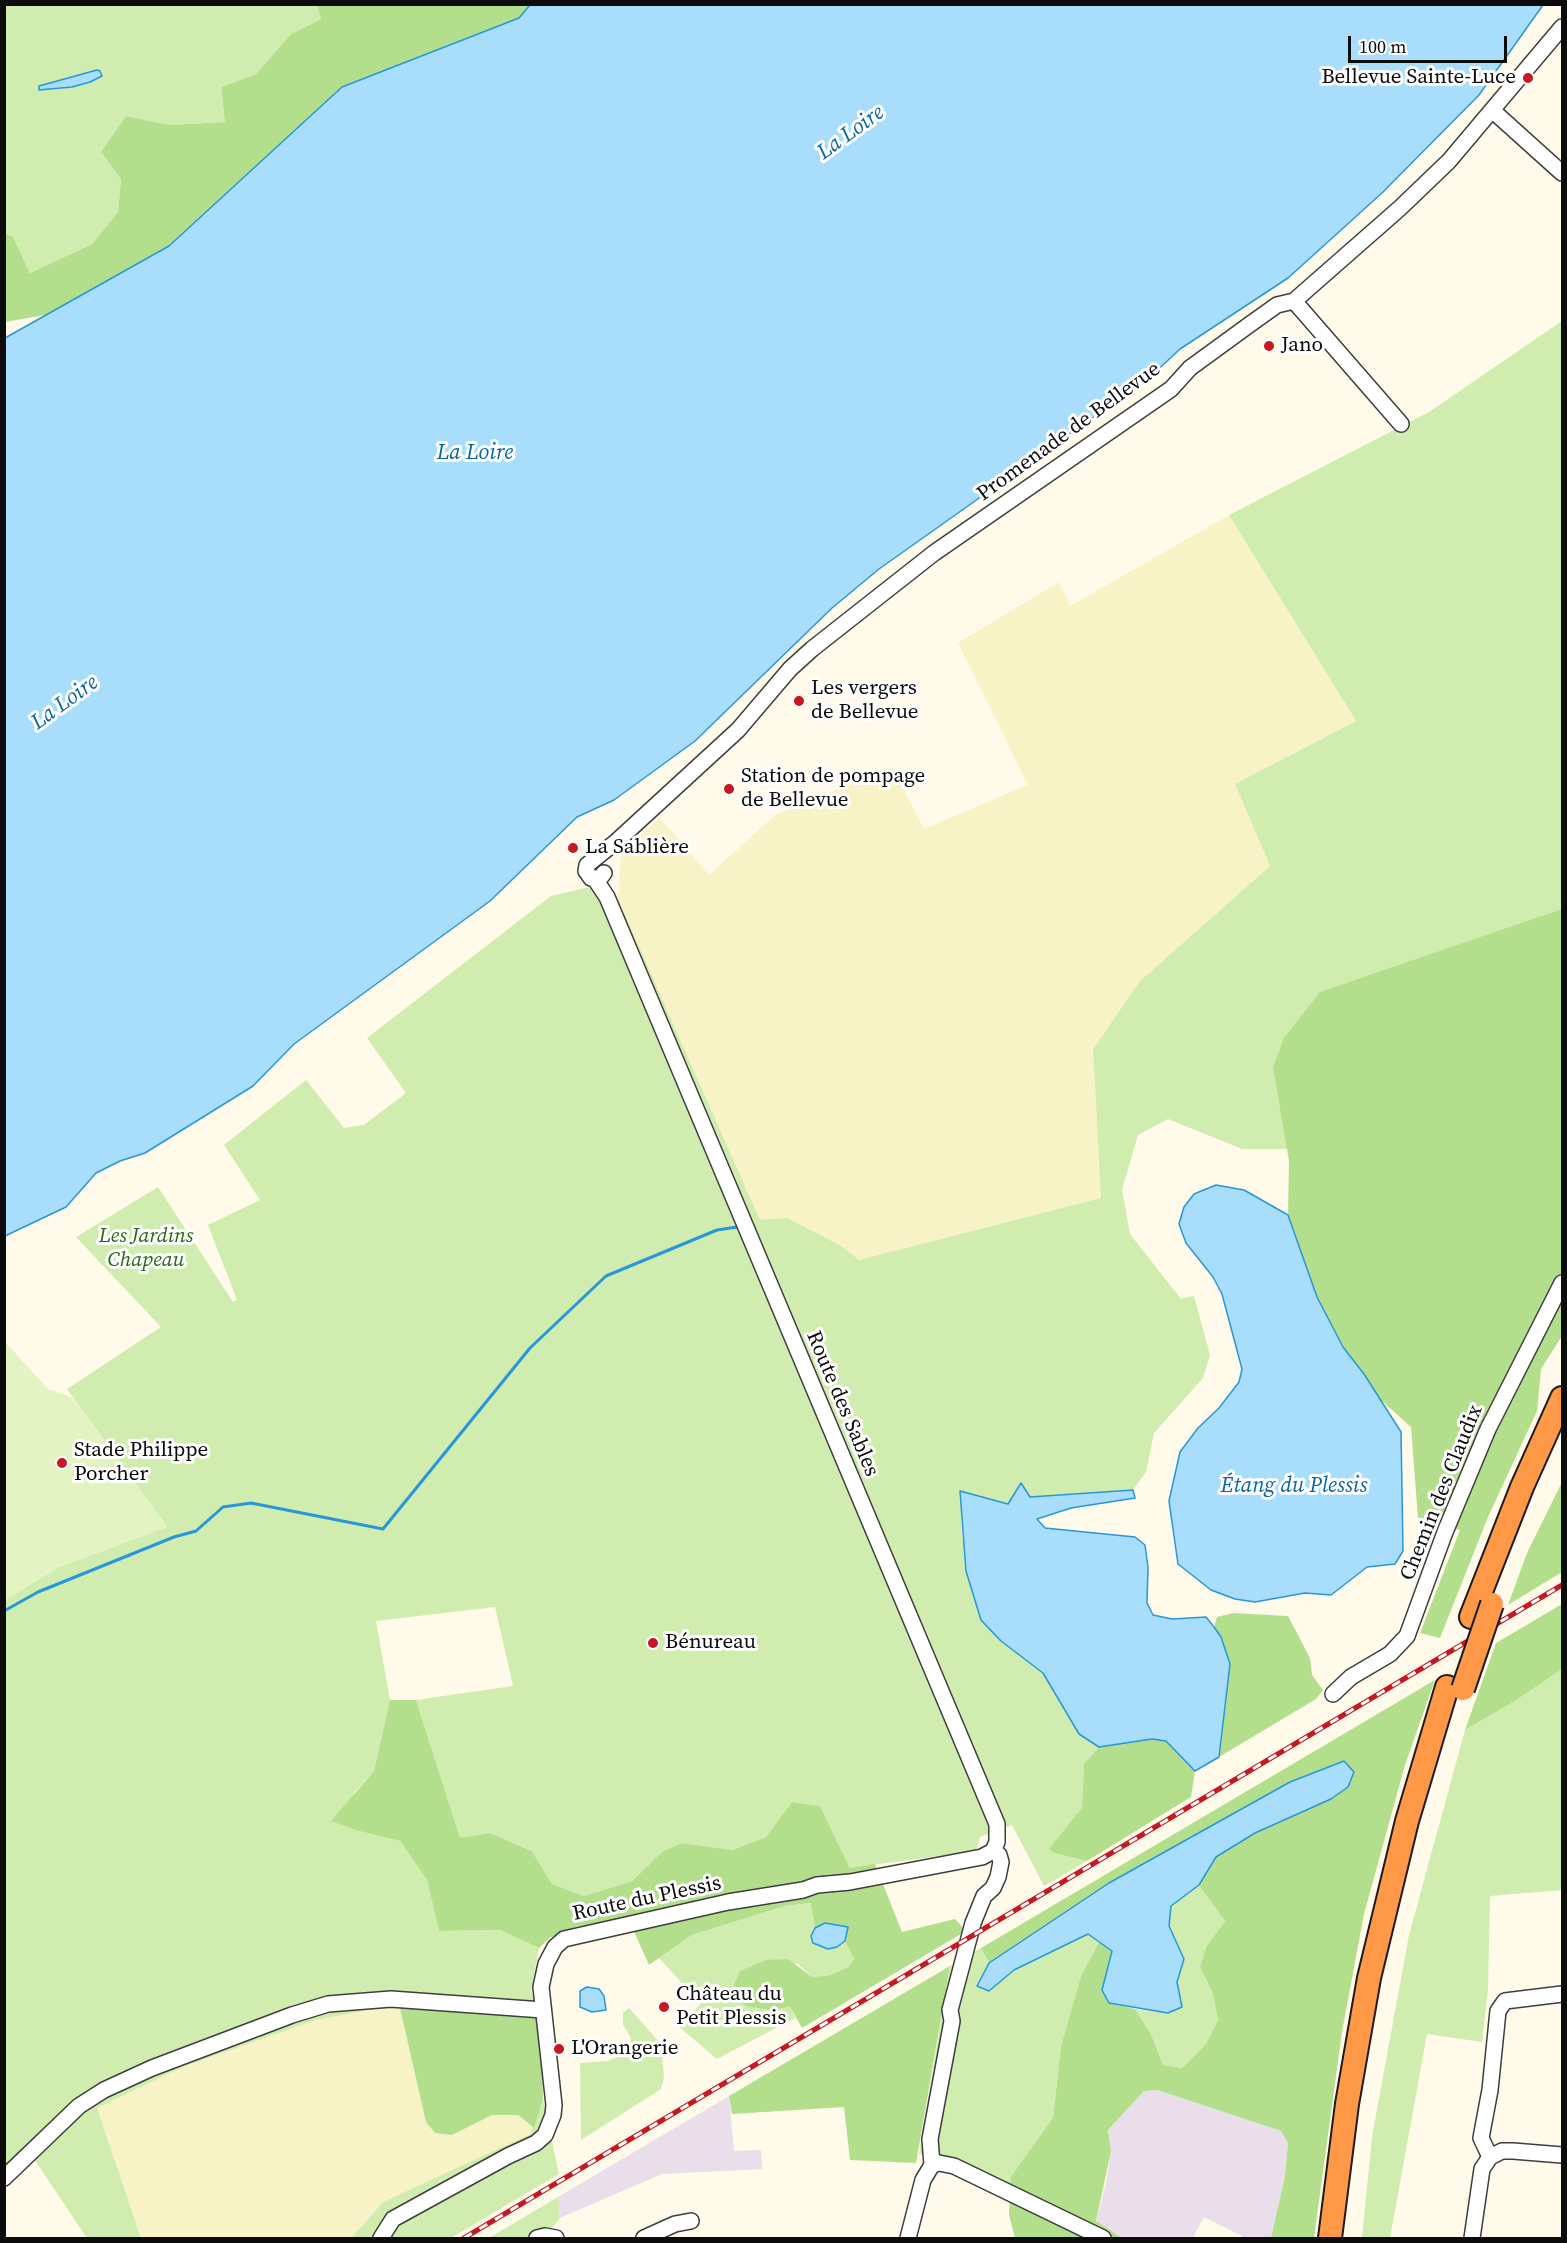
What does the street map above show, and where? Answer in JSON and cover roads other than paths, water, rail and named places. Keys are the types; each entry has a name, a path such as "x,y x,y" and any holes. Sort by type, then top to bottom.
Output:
{"highway":[{"path":"1345,2238 1359,2123 1384,1983 1471,1617 1522,1487 1563,1398"},
{"path":"1330,2238 1347,2104 1369,1978 1407,1821 1455,1688 1563,1434"}],"street":[{"name":"Promenade de Bellevue","path":"600,870 617,841 738,730 790,669 854,614 934,553 1171,389 1190,368 1277,305 1294,301 1408,201 1449,161 1563,27"},
{"path":"1492,110 1563,173"},
{"path":"1294,301 1401,424"},
{"name":"Route des Sables","path":"600,870 607,897 997,1824 997,1842 993,1851 999,1855 1001,1862 998,1877 993,1888 984,1896 973,1923 950,2010 952,2021 930,2139 932,2165"},
{"name":"Chemin des Claudix","path":"1333,1694 1351,1677 1390,1654 1407,1636 1445,1532 1484,1439 1563,1283"},
{"name":"Route du Plessis","path":"381,2238 393,2218 536,2143 544,2135 553,2115 554,2105 541,1987 546,1964 555,1947 564,1939 577,1934 728,1902 982,1857 993,1851"},
{"path":"1490,2157 1481,2138 1490,2090 1498,2011 1505,2001 1563,1994"},
{"path":"4,2178 79,2106 104,2090 292,2015 328,2004 391,1999 543,2010"},
{"path":"1472,2238 1482,2169 1490,2157 1502,2151 1563,2155"},
{"path":"908,2238 923,2180 932,2165 939,2163 954,2166 1103,2238"},
{"path":"644,2238 675,2224 690,2222"},
{"path":"537,2238 556,2238"}],"water":[{"name":"La Loire","path":"530,5 1543,5 1479,95 1383,192 1288,278 1180,349 1150,377 879,569 832,608 695,741 614,800 577,817 490,901 294,1044 253,1086 145,1153 120,1161 96,1173 66,1207 5,1236 5,338 169,246 342,87 519,18"},
{"path":"97,70 102,76 90,82 72,87 39,90 39,86"},
{"name":"Étang du Plessis","path":"1216,1185 1244,1190 1288,1215 1317,1297 1343,1347 1364,1374 1401,1432 1403,1551 1395,1564 1367,1567 1331,1595 1305,1593 1255,1602 1235,1599 1211,1590 1178,1564 1169,1501 1180,1452 1239,1382 1242,1369 1222,1294 1213,1277 1186,1243 1179,1224 1184,1207 1194,1194"},
{"path":"1021,1483 1030,1497 1133,1490 1135,1498 1071,1508 1037,1519 1045,1528 1135,1537 1145,1545 1148,1567 1147,1603 1153,1615 1172,1619 1206,1617 1214,1627 1221,1637 1230,1664 1219,1757 1195,1771 1166,1741 1152,1739 1099,1747 1079,1734 1043,1673 1001,1641 981,1620 966,1571 960,1491 1008,1504"},
{"path":"1344,1761 1354,1772 1348,1787 1331,1799 1255,1833 1216,1857 1199,1885 1171,1906 1169,1926 1184,1959 1177,1982 1182,2007 1168,2013 1109,2003 1102,1990 1112,1951 1088,1934 1014,1970 989,1991 977,1986 989,1963 1109,1883 1290,1782"},
{"path":"825,1923 848,1927 845,1941 837,1947 828,1949 813,1943 811,1936 815,1928"},
{"path":"587,1987 599,1989 604,1996 606,2010 592,2012 580,2007 580,1991"}],"waterway":[{"path":"4,1611 38,1592 174,1537 196,1531 223,1507 251,1503 383,1529 530,1348 606,1276 717,1230 737,1227"}],"railway":[{"path":"464,2238 1562,1585"}],"place":[{"name":"Bellevue Sainte-Luce","path":"1528,78"},
{"name":"Jano","path":"1269,346"},
{"name":"Les vergers de Bellevue","path":"799,701"},
{"name":"Station de pompage de Bellevue","path":"729,789"},
{"name":"La Sablière","path":"573,848"},
{"name":"Stade Philippe Porcher","path":"62,1463"},
{"name":"Bénureau","path":"653,1643"},
{"name":"Château du Petit Plessis","path":"664,2007"},
{"name":"L'Orangerie","path":"559,2049"}],"park label":[{"name":"Les Jardins Chapeau","path":"146,1249"}]}
